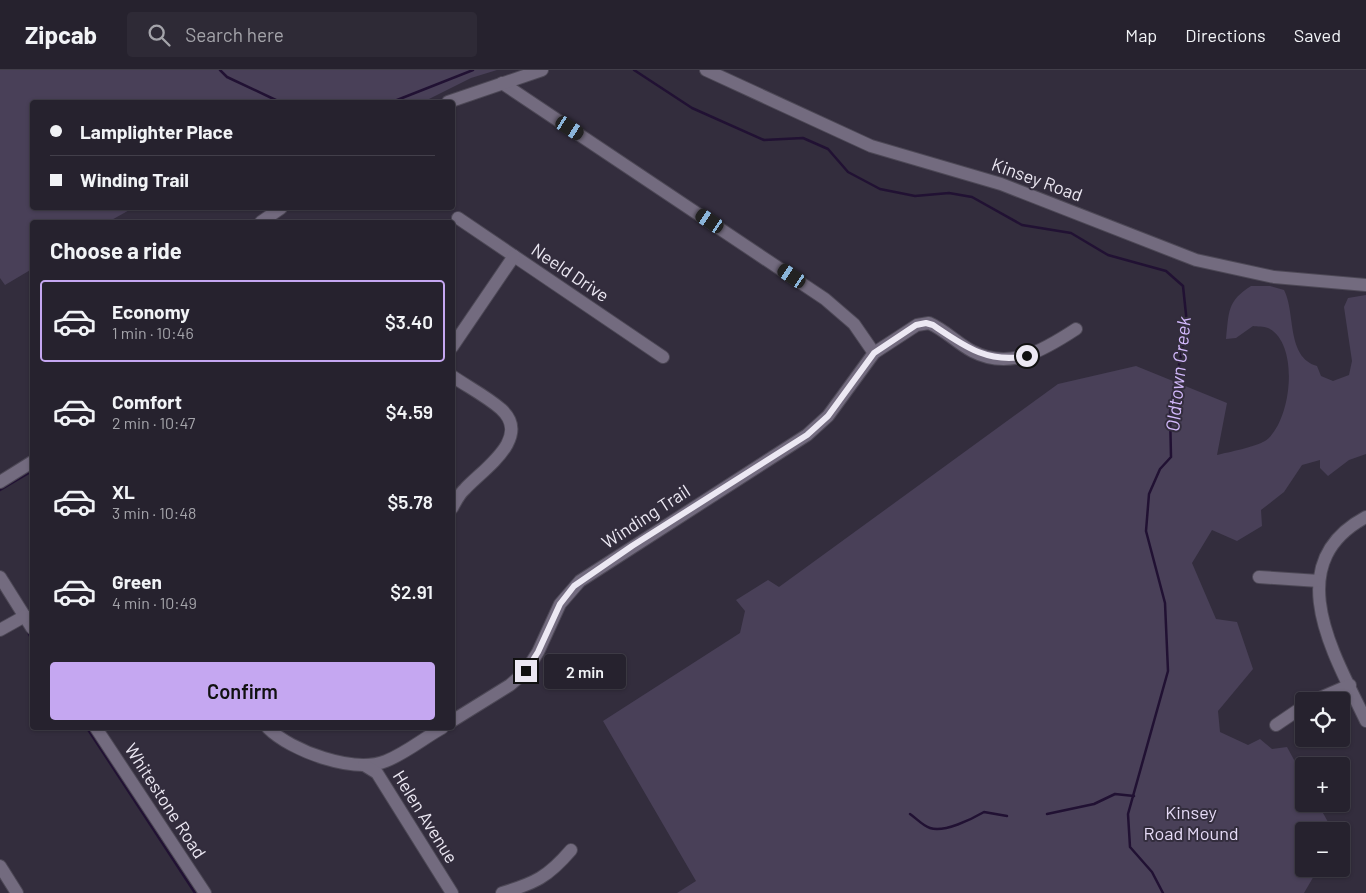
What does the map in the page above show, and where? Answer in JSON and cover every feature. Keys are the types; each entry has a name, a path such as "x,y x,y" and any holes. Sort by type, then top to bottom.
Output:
{"street":[{"path":"454,100 542,70"},
{"name":"Kinsey Road","path":"706,70 871,146 1001,184 1196,260 1274,277 1366,285"},
{"path":"502,83 825,298 854,324 874,353 921,323 933,325 974,352 987,357 1005,359 1034,354 1076,330"},
{"path":"264,220 278,210"},
{"name":"Neeld Drive","path":"458,218 663,357"},
{"path":"455,343 514,256"},
{"name":"Winding Trail","path":"455,719 510,685 526,671 538,652 560,604 574,586 624,551 807,435 828,416 874,353"},
{"path":"455,378 502,410 510,425 507,448 465,488 455,503"},
{"path":"0,482 30,463"},
{"path":"1366,517 1354,523 1337,539 1323,563 1318,596 1324,625 1366,722"},
{"path":"0,577 30,625"},
{"path":"1258,577 1319,581"},
{"path":"0,630 25,616"},
{"path":"1334,692 1350,685"},
{"path":"1276,725 1295,712"},
{"name":"Whitestone Road","path":"97,730 205,893"},
{"path":"271,730 301,750 364,765 379,764 392,758 439,730"},
{"name":"Helen Avenue","path":"364,765 377,773 452,893"},
{"path":"502,893 531,885 546,877 571,850"},
{"path":"0,866 17,893"}],"green space":[{"path":"0,70 497,70 471,78 427,100 30,100 30,210 129,210 112,220 30,220 30,270 5,285 0,278"},
{"name":"Kinsey Road Mound","path":"1251,286 1270,286 1284,290 1288,300 1293,333 1300,354 1307,361 1317,366 1321,376 1333,381 1349,375 1352,361 1344,307 1348,298 1366,295 1366,454 1349,460 1328,476 1320,468 1320,460 1302,465 1284,492 1261,510 1262,526 1237,541 1212,530 1192,563 1216,619 1237,622 1253,669 1218,711 1220,732 1248,745 1260,739 1272,749 1287,747 1295,762 1295,812 1322,812 1328,822 1295,822 1295,877 1313,877 1304,893 677,893 696,881 603,721 740,633 745,611 736,600 768,580 779,587 1058,384 1136,366 1227,403 1217,455 1265,441 1274,432 1286,402 1289,384 1288,366 1285,350 1278,337 1268,328 1253,326 1236,338 1226,339 1229,314 1233,302 1243,291"}],"waterway":[{"name":"Oldtown Creek","path":"220,70 227,77 276,100"},
{"name":"Oldtown Creek","path":"397,100 473,70"},
{"name":"Oldtown Creek","path":"634,70 692,108 764,140 803,138 828,149 848,172 880,189 915,196 949,193 972,197 1022,225 1071,233 1108,255 1166,271 1183,286 1187,324 1170,411 1171,457 1160,469 1149,494 1146,531 1165,603 1168,671 1128,814 1130,847 1152,872 1163,893"},
{"path":"0,490 30,472"},
{"path":"27,630 30,636"},
{"path":"88,730 195,893"},
{"path":"1047,814 1094,804 1115,794 1134,796"},
{"path":"910,814 925,826 936,829 950,827 984,812 1007,816"}],"route":[{"path":"526,671 534,660 560,604 574,586 616,556 807,435 828,416 874,353 916,325 930,323 963,346 987,357 1016,359 1027,356"}]}
